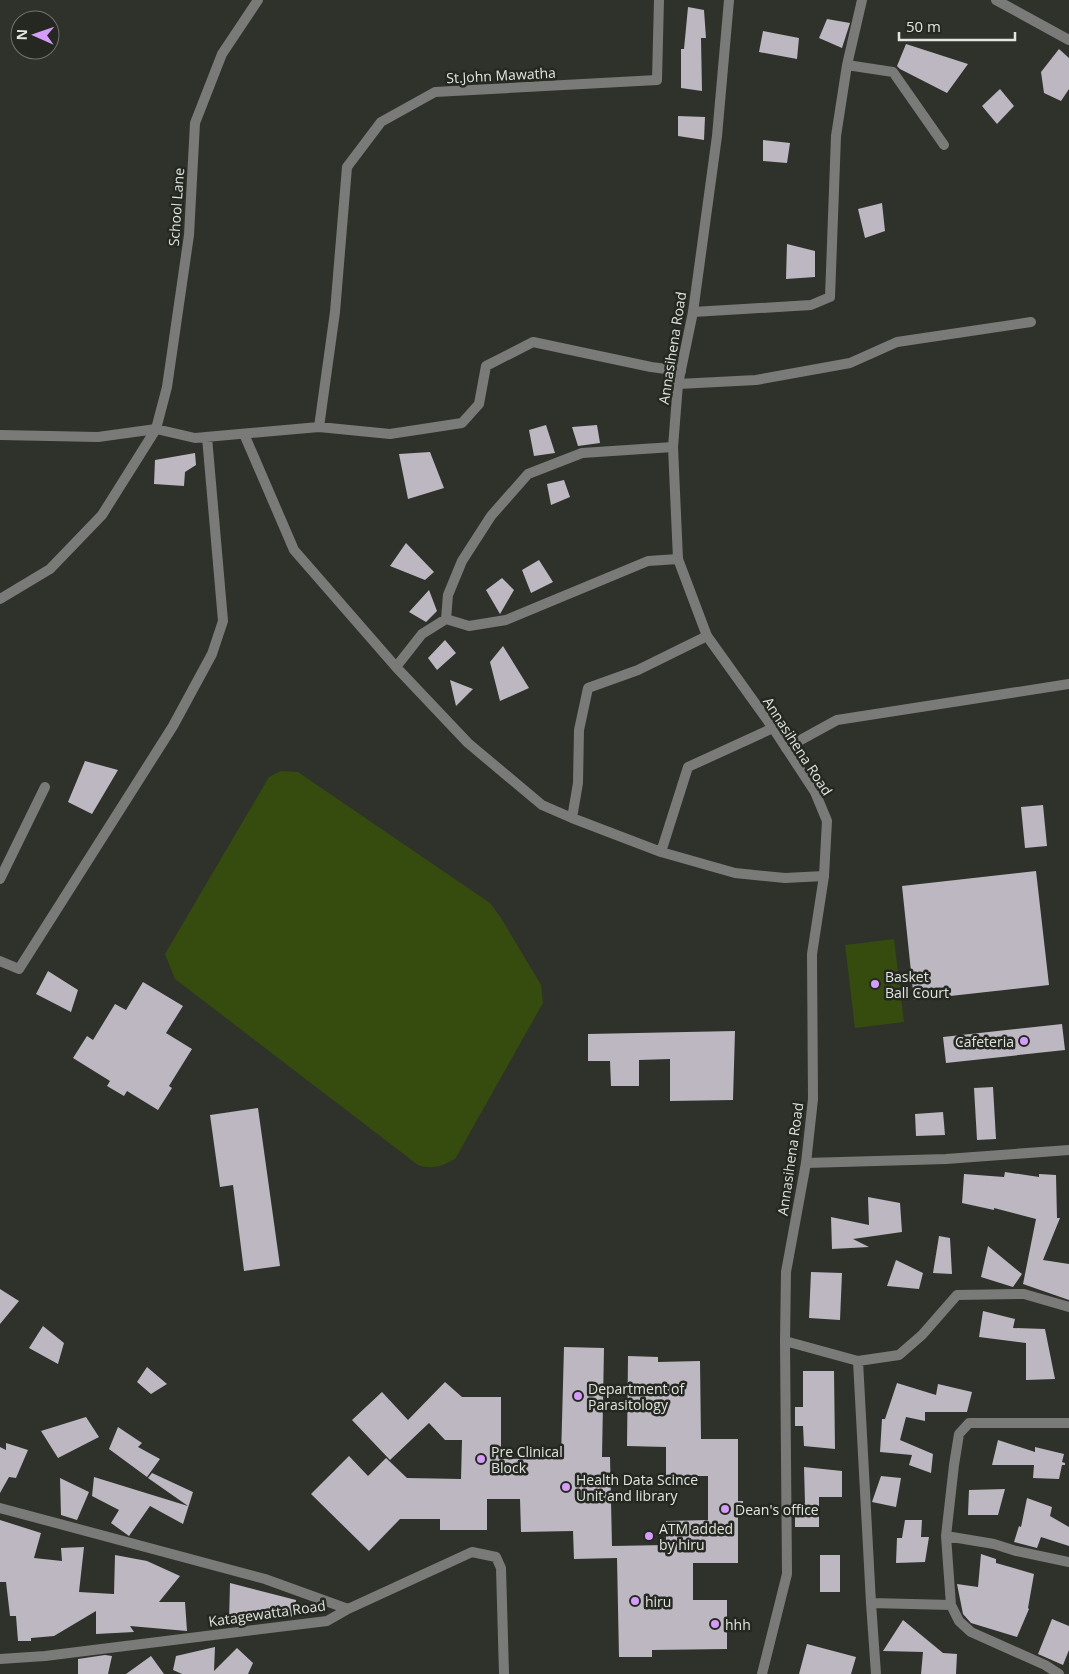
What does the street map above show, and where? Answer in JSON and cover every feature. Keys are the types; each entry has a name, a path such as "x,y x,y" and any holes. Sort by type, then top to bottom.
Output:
{"street":[{"name":"School Lane","path":"0,599 50,569 102,515 156,429 167,387 189,235 195,123 222,54 258,0"},
{"name":"St.John Mawatha","path":"319,427 335,312 347,167 381,122 435,92 657,80 659,0"},
{"name":"Annasihena Road","path":"729,0 717,136 693,312 678,384 673,447 678,559 707,636 815,792 827,821 824,876 812,954 813,1099 806,1162 786,1272 787,1574 762,1674"},
{"path":"693,312 811,305 830,297 836,136 847,65 862,0"},
{"path":"996,0 1068,38"},
{"path":"847,65 892,72 944,145"},
{"path":"678,384 756,380 850,363 897,342 1031,322"},
{"path":"0,435 98,437 156,429 195,438 319,427 390,434 462,423 479,404 486,366 533,342 651,367 681,371"},
{"path":"244,434 294,550 396,666 468,743 542,805 661,852 735,873 785,878 824,876"},
{"path":"0,961 19,970 173,726 212,654 223,621 207,437"},
{"path":"446,619 448,595 462,560 491,516 528,474 582,453 673,447"},
{"path":"396,666 422,634 446,619 469,626 506,620 648,561 678,559"},
{"path":"572,818 578,783 579,730 588,688 638,670 707,636"},
{"path":"786,748 837,720 1069,684"},
{"path":"661,852 688,768 772,728"},
{"path":"0,879 45,787"},
{"path":"806,1162 946,1159 1069,1150"},
{"path":"785,1341 858,1361 899,1355 922,1335 957,1296 1024,1294 1069,1307"},
{"path":"858,1361 870,1604 876,1674"},
{"path":"1059,1674 1046,1665 971,1632 959,1621 951,1605 946,1536 959,1434 970,1423 1069,1423"},
{"path":"0,1508 265,1579 348,1609"},
{"path":"946,1536 994,1544 1016,1551 1069,1562"},
{"name":"Katagewatta Road","path":"0,1659 45,1656 327,1621 348,1609 472,1552 496,1557 501,1568 504,1674"},
{"path":"870,1604 951,1605"}],"green space":[{"path":"281,771 298,772 490,903 541,985 543,1003 455,1159 446,1164 432,1167 418,1165 175,979 165,954 269,777"},
{"name":"Basket Ball Court","path":"894,939 904,1022 855,1028 845,945"}],"building":[{"path":"688,7 704,10 706,38 701,38 702,91 681,88 681,49 684,49"},
{"path":"827,19 850,23 842,48 819,38"},
{"path":"763,31 799,38 797,59 759,52"},
{"path":"906,44 968,64 947,93 897,66"},
{"path":"1059,49 1069,58 1069,89 1061,101 1044,93 1041,72"},
{"path":"1000,89 1014,106 997,124 982,106"},
{"path":"678,116 705,117 704,140 678,136"},
{"path":"763,140 790,143 787,163 763,161"},
{"path":"882,203 885,231 865,238 858,209"},
{"path":"787,244 815,251 815,277 786,279"},
{"path":"546,425 555,453 534,456 529,430"},
{"path":"597,425 600,443 578,446 572,427"},
{"path":"430,452 444,488 408,499 399,454"},
{"path":"195,453 196,465 185,472 184,486 154,484 155,460"},
{"path":"564,480 570,497 551,505 547,484"},
{"path":"406,543 434,572 425,580 390,566"},
{"path":"539,560 553,582 531,593 522,570"},
{"path":"502,578 514,590 500,614 486,590"},
{"path":"429,590 437,611 426,622 409,612"},
{"path":"445,640 456,653 437,670 428,658"},
{"path":"503,646 529,688 500,701 490,662"},
{"path":"450,680 473,689 456,706"},
{"path":"85,761 118,770 92,814 68,802"},
{"path":"1043,805 1047,846 1025,848 1021,807"},
{"path":"1036,871 1049,985 914,1000 902,886"},
{"path":"48,971 78,990 71,1012 36,994"},
{"path":"143,982 183,1006 166,1033 192,1049 169,1086 172,1088 158,1110 127,1091 124,1096 107,1086 110,1081 73,1058 87,1036 93,1040 115,1004 126,1010"},
{"path":"1062,1024 1065,1050 946,1063 943,1037"},
{"path":"735,1031 733,1100 670,1101 670,1059 639,1060 639,1086 611,1086 610,1061 588,1061 588,1034"},
{"path":"993,1087 996,1139 977,1140 974,1088"},
{"path":"258,1108 280,1266 244,1271 233,1185 220,1187 210,1115"},
{"path":"943,1112 945,1135 916,1136 915,1114"},
{"path":"1005,1172 1039,1177 1039,1174 1056,1175 1057,1218 1060,1218 1043,1260 1069,1264 1069,1300 1023,1284 1036,1219 994,1208 994,1210 962,1203 964,1174 1004,1177"},
{"path":"868,1197 900,1203 902,1232 853,1239 869,1247 832,1249 831,1217 869,1225"},
{"path":"939,1236 950,1238 952,1274 933,1273"},
{"path":"988,1246 1022,1274 1013,1287 981,1277"},
{"path":"896,1260 923,1273 919,1289 887,1286"},
{"path":"811,1272 842,1273 840,1320 809,1318"},
{"path":"0,1289 19,1301 0,1324"},
{"path":"983,1311 1015,1319 1013,1328 1045,1329 1055,1379 1026,1380 1026,1343 979,1337"},
{"path":"43,1326 64,1343 58,1364 29,1348"},
{"path":"564,1347 604,1348 602,1457 610,1457 612,1546 666,1545 666,1521 708,1520 708,1476 666,1476 666,1447 627,1446 628,1356 658,1357 658,1362 700,1361 701,1439 738,1439 738,1501 743,1501 743,1517 738,1517 738,1563 693,1563 693,1600 727,1600 727,1649 652,1650 652,1657 619,1657 617,1558 574,1559 573,1531 521,1532 520,1499 487,1499 487,1530 440,1530 440,1519 400,1519 369,1551 311,1494 349,1456 368,1476 386,1458 407,1478 461,1479 462,1440 445,1440 429,1423 390,1460 352,1420 382,1392 408,1420 445,1382 462,1397 501,1397 501,1459 561,1458"},
{"path":"147,1367 167,1384 151,1394 137,1382"},
{"path":"803,1371 834,1371 835,1449 804,1446 803,1426 795,1426 795,1407 803,1407"},
{"path":"897,1383 936,1395 938,1384 972,1392 967,1412 925,1412 925,1421 906,1417 900,1440 933,1454 931,1473 909,1465 912,1455 880,1452 882,1419 885,1419"},
{"path":"86,1417 99,1437 58,1458 41,1431"},
{"path":"118,1427 142,1443 138,1447 160,1459 147,1477 109,1449"},
{"path":"998,1440 1035,1452 1035,1447 1064,1454 1062,1462 1065,1465 1062,1465 1059,1479 1033,1478 1034,1465 992,1465"},
{"path":"6,1443 28,1450 16,1478 9,1477 0,1493 0,1447 6,1450"},
{"path":"804,1467 842,1471 842,1497 819,1497 819,1527 795,1527 795,1503 805,1503"},
{"path":"152,1473 193,1492 183,1524 150,1506 129,1536 111,1523 119,1510 92,1496 94,1477 188,1506 148,1478"},
{"path":"881,1476 901,1478 896,1507 872,1502"},
{"path":"60,1478 89,1492 77,1520 61,1515"},
{"path":"1005,1489 998,1515 968,1515 969,1490"},
{"path":"1027,1498 1052,1507 1050,1516 1069,1527 1069,1546 1041,1537 1037,1548 1014,1542 1019,1526 1021,1527"},
{"path":"0,1520 41,1533 34,1558 62,1561 61,1548 84,1547 79,1592 114,1594 115,1555 147,1561 180,1576 159,1602 185,1602 187,1631 130,1626 134,1632 96,1634 96,1611 54,1636 31,1638 31,1641 18,1641 16,1616 10,1616 6,1582 0,1582"},
{"path":"905,1520 922,1520 921,1537 929,1537 925,1562 896,1563 897,1538 902,1538"},
{"path":"981,1554 996,1559 996,1563 1034,1574 1029,1609 1017,1637 971,1623 963,1614 957,1584 978,1587"},
{"path":"820,1555 840,1555 840,1592 820,1592"},
{"path":"230,1583 296,1600 295,1616 229,1622"},
{"path":"1052,1619 1069,1626 1069,1650 1063,1665 1038,1654"},
{"path":"903,1620 943,1653 957,1654 956,1674 921,1674 923,1652 883,1651"},
{"path":"807,1644 856,1657 851,1674 799,1674"},
{"path":"215,1647 214,1671 237,1648 253,1663 248,1674 182,1674 173,1670 176,1656"},
{"path":"105,1655 112,1656 108,1674 78,1674 78,1659"},
{"path":"151,1656 164,1674 126,1674"}],"place":[{"name":"Basket Ball Court","path":"875,984"},
{"name":"Cafeteria","path":"1024,1041"},
{"name":"Department of Parasitology","path":"578,1396"},
{"name":"Pre Clinical Block","path":"481,1459"},
{"name":"Health Data Scince Unit and library","path":"566,1487"},
{"name":"Dean's office","path":"725,1509"},
{"name":"ATM added by hiru","path":"649,1536"},
{"name":"hiru","path":"635,1601"},
{"name":"hhh","path":"715,1624"}]}
